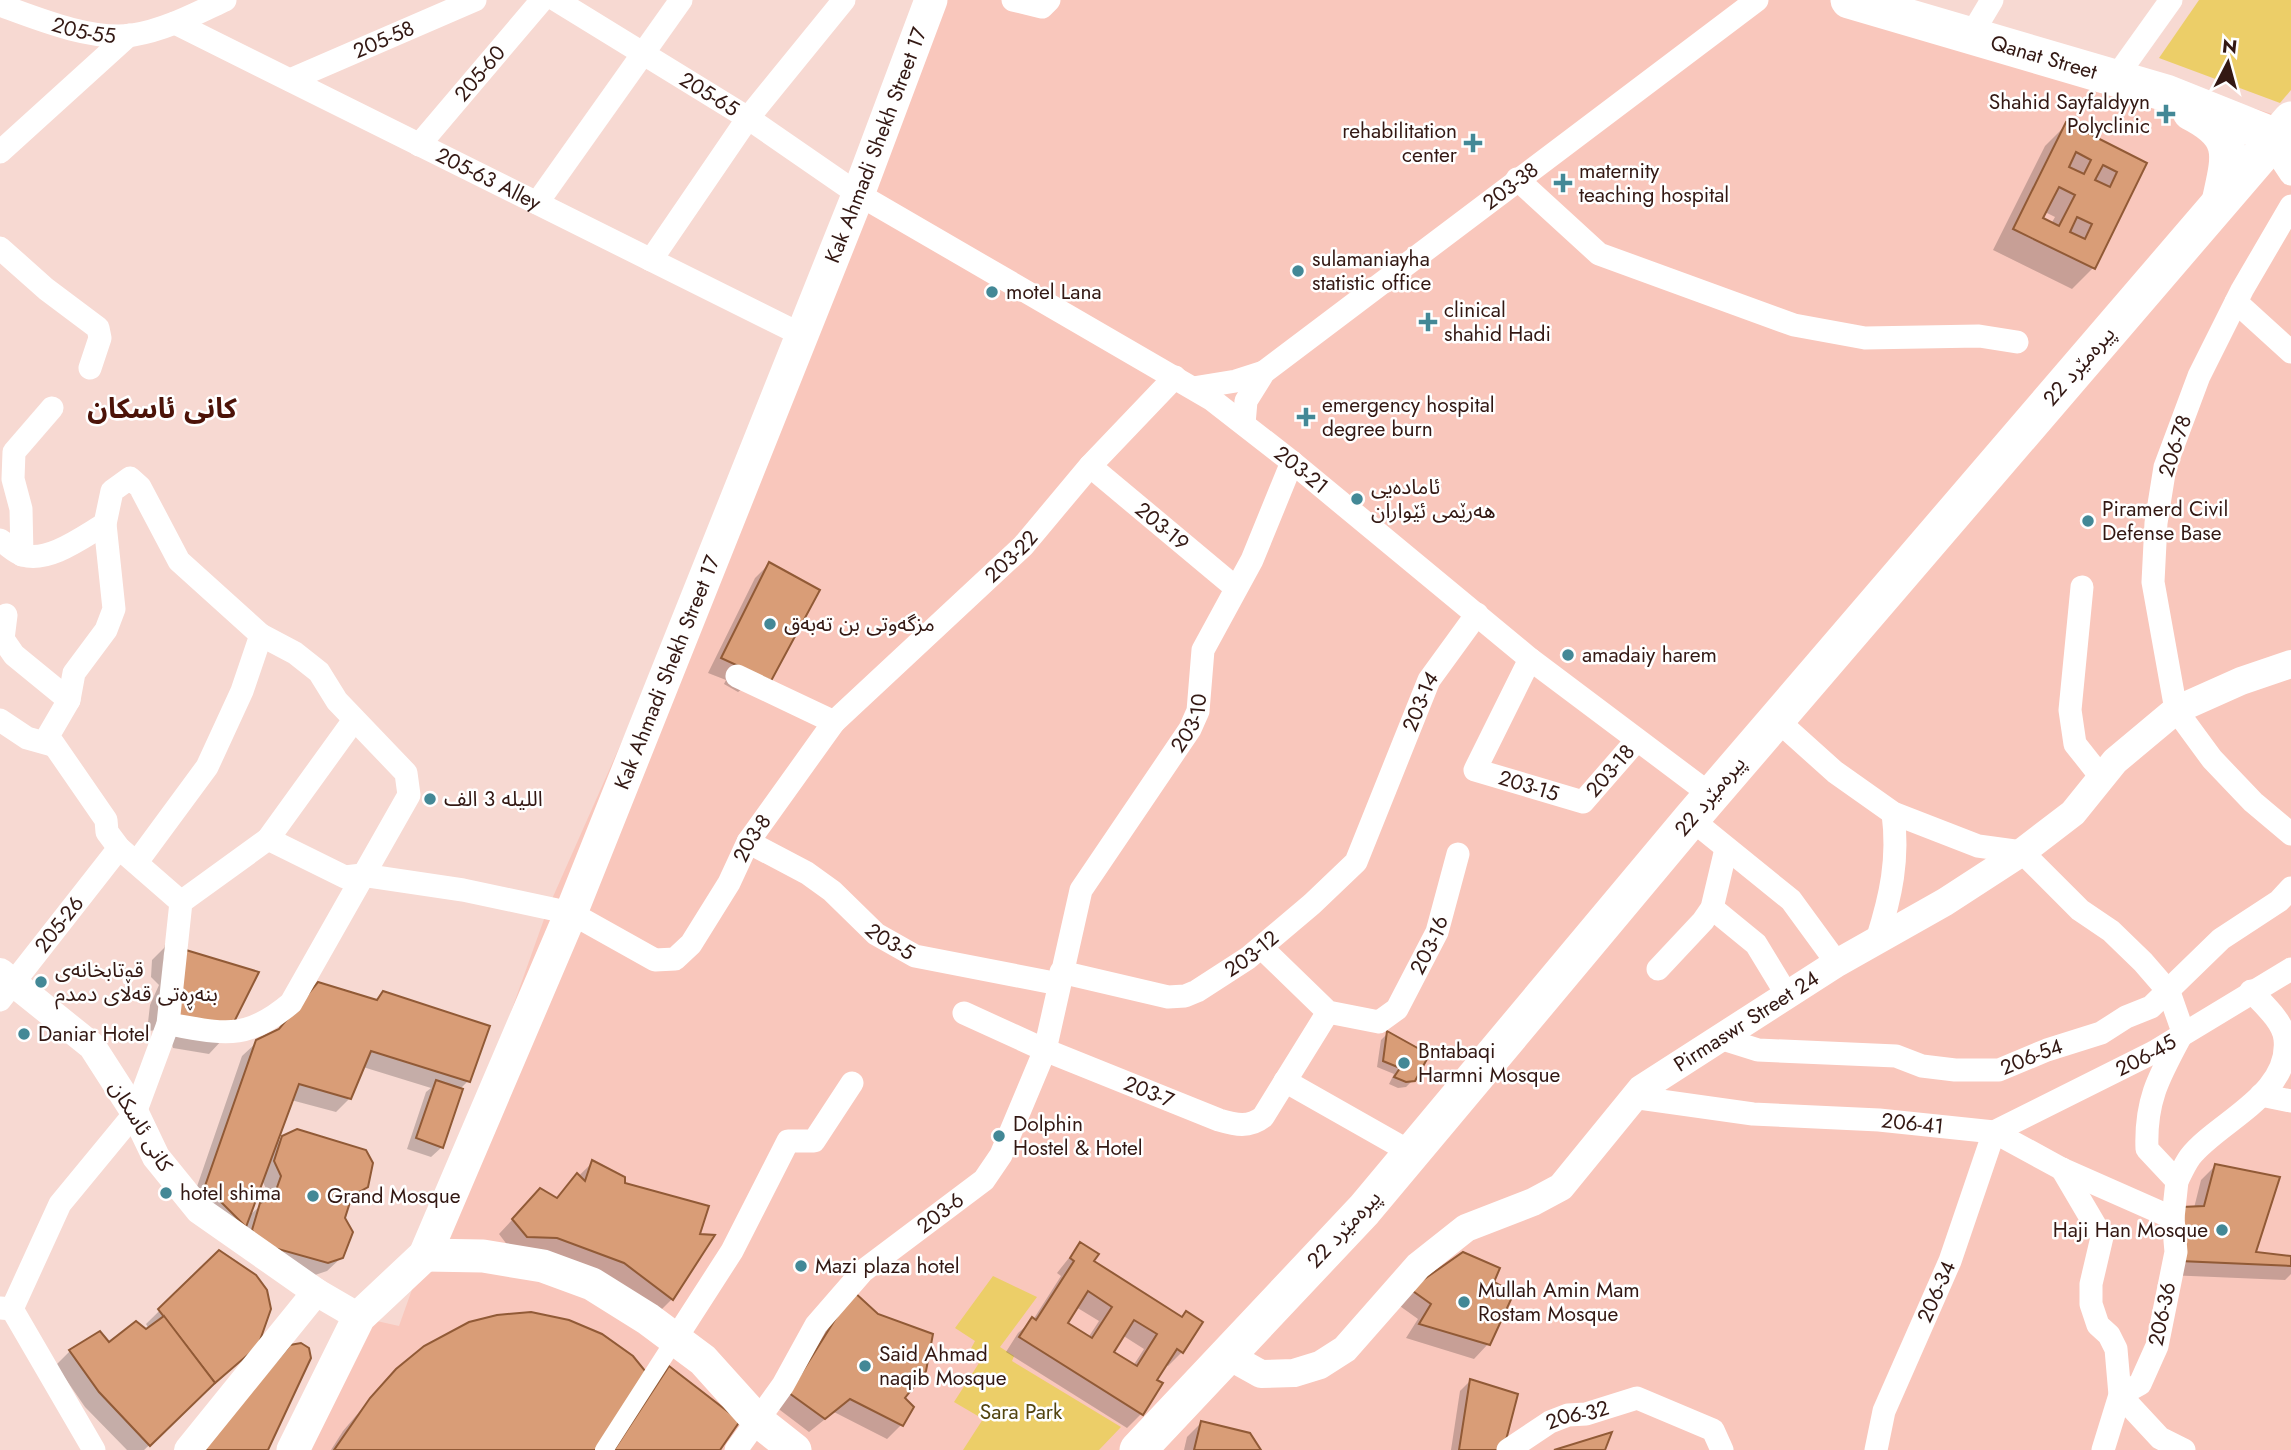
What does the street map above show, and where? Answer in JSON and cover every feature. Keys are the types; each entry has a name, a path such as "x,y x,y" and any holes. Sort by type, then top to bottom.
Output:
{"main road":[{"name":"Kak Ahmadi Shekh Street 17","path":"359,1317 425,1255 571,913 858,194 931,0"},
{"name":"Qanat Street","path":"1849,0 2116,77 2286,131"},
{"path":"2166,93 2179,106 2217,127 2224,137 2228,161 2220,202"},
{"name":"22 پیرەمێرد","path":"1138,1450 1364,1210 1776,719 2220,202 2286,131"},
{"path":"425,1255 483,1256 543,1266 592,1284 676,1338 703,1360 757,1420 795,1450"},
{"path":"293,1450 359,1317"}],"street":[{"path":"0,152 130,35 175,23 225,0"},
{"name":"205-58","path":"290,80 475,0"},
{"name":"205-60","path":"419,145 542,0"},
{"name":"205-65","path":"556,0 748,118 858,194"},
{"path":"537,203 681,0"},
{"path":"651,260 748,118 844,0"},
{"path":"1013,0 1042,7 1049,0"},
{"name":"203-38","path":"1244,424 1250,390 1264,372 1757,0"},
{"path":"1970,37 1992,0"},
{"path":"2116,77 2171,0"},
{"name":"205-55","path":"0,5 76,29 130,35"},
{"name":"205-63 Alley","path":"175,23 802,335"},
{"path":"2286,131 2283,162 2291,174"},
{"path":"1517,179 1599,254 1794,325 1865,338 1979,335 2017,342"},
{"name":"203-21","path":"858,194 1019,290 1184,383 1244,424 1530,659 1637,740 1701,807 1726,849 1763,875 1791,900 1837,963"},
{"name":"206-78","path":"2176,710 2153,582 2156,523 2165,467 2199,376 2236,302 2291,206"},
{"path":"0,248 46,289 98,327 100,338 90,368"},
{"path":"2236,302 2291,352"},
{"name":"203-38","path":"1184,383 1236,381 1264,372"},
{"name":"203-22","path":"834,722 1023,546 1090,466 1184,383"},
{"path":"22,555 21,509 13,479 12,461 14,452 52,408"},
{"name":"203-10","path":"1060,978 1082,891 1190,729 1198,711 1203,650 1252,560 1292,462"},
{"name":"203-19","path":"1090,466 1236,588"},
{"path":"168,1024 231,1034 267,1023 291,1003 409,795 409,784 406,773 337,701 319,672 295,653 261,635 179,561 140,487 130,478 113,491 105,524 114,609 106,630 74,673 69,700 50,729 52,746 106,820 107,832 128,855 181,902"},
{"path":"0,540 22,555 51,552 105,524"},
{"path":"2082,587 2070,710 2075,744 2102,778"},
{"name":"203-14","path":"1382,798 1429,680 1477,614"},
{"path":"6,615 3,639 14,655 69,700"},
{"name":"205-26","path":"5,985 208,768 242,691 261,635"},
{"name":"203-15","path":"1530,659 1475,770 1583,802"},
{"name":"Pirmaswr Street 24","path":"1227,1355 1261,1374 1294,1373 1320,1365 1345,1349 1418,1266 1466,1228 1533,1202 1561,1187 1607,1133 1632,1097 1837,963 1945,902 2022,852 2073,813 2115,761 2176,710 2241,681 2291,664"},
{"path":"737,676 834,722"},
{"path":"2176,710 2212,759 2253,802 2291,834"},
{"path":"1776,719 1835,772 1893,813 1978,846 2022,852 2080,909 2119,939 2169,992 2183,1032 2153,1088 2146,1130 2147,1149 2177,1181 2191,1156 2249,1109 2279,1074 2284,1059 2285,1038 2277,1021 2251,991"},
{"path":"0,720 27,738 52,746"},
{"path":"94,1450 6,1309 60,1203 135,1113 168,1024 181,902 268,839 354,720"},
{"name":"203-8","path":"571,913 655,960 675,959 691,944 729,883 748,842 834,722"},
{"name":"203-18","path":"1583,802 1637,740"},
{"name":"203-12","path":"1060,978 1168,997 1185,996 1219,978 1262,948 1356,862 1382,798"},
{"path":"1877,940 1895,873 1897,846 1893,813"},
{"path":"268,839 345,877 362,875 463,890 571,913"},
{"name":"203-5","path":"748,842 807,873 832,891 876,934 915,956 1060,978"},
{"path":"1658,969 1712,908 1726,849"},
{"name":"203-16","path":"1328,1012 1379,1022 1397,1009 1437,932 1458,854"},
{"name":"206-54","path":"1723,1039 1758,1050 1896,1056 1923,1066 1955,1070 1999,1070 2047,1050 2101,1033 2126,1017 2151,1007 2221,939 2279,901 2291,888"},
{"path":"1712,908 1756,944 1787,995"},
{"path":"1262,948 1328,1012 1285,1081 1412,1153"},
{"name":"206-45","path":"1994,1132 2154,1052 2251,991 2291,970"},
{"name":"203-6","path":"736,1450 783,1385 816,1325 863,1271 984,1180 1012,1132 1045,1050 1060,978"},
{"name":"کانی ئاسکان","path":"5,985 92,1046 135,1113 156,1157 199,1210 316,1292 359,1317"},
{"name":"203-7","path":"964,1013 1045,1050 1233,1124 1254,1124 1263,1117 1285,1081"},
{"path":"604,1450 732,1251 788,1141 814,1141 852,1083"},
{"path":"2261,1095 2291,1101"},
{"name":"206-41","path":"1632,1097 1753,1114 1879,1120 1994,1132 2062,1169 2173,1218"},
{"name":"206-34","path":"1876,1450 1884,1411 1950,1261 1994,1132"},
{"name":"206-36","path":"2062,1169 2102,1237 2091,1284 2091,1304 2098,1325 2109,1335 2116,1349 2120,1395 2104,1450"},
{"name":"206-36","path":"2120,1395 2140,1384 2157,1346 2176,1252 2173,1218 2177,1181"},
{"path":"188,1450 316,1292"},
{"path":"2120,1395 2160,1438 2184,1450"},
{"name":"206-32","path":"1508,1450 1550,1422 1568,1415 1586,1414 1625,1399 1637,1398 1652,1402 1713,1430 1722,1450"}],"shaded area":[{"path":"931,0 1913,0 2291,120 2291,1450 297,1450 359,1317 399,1326 548,908 802,335"}],"green space":[{"path":"2199,0 2291,0 2291,90 2280,103 2159,58"},
{"name":"Sara Park","path":"993,1276 1037,1297 1000,1347 1014,1356 1012,1361 1121,1427 1099,1450 963,1450 983,1419 954,1402 979,1363 968,1354 975,1341 955,1328"}],"building":[{"path":"2066,122 2147,163 2095,269 2013,229","holes":["2076,152 2091,160 2084,174 2069,167","2103,165 2117,172 2110,187 2095,180","2059,187 2075,195 2059,226 2043,218","2077,217 2092,224 2085,239 2070,232"]},
{"name":"مزگەوتی بن تەبەق","path":"769,562 820,590 771,681 721,658"},
{"path":"166,944 259,972 225,1040 160,1018"},
{"path":"318,982 377,1000 383,991 490,1026 470,1082 371,1051 351,1099 299,1084 246,1227 205,1186 256,1040 279,1029"},
{"path":"1387,1031 1421,1050 1427,1059 1415,1081 1406,1082 1394,1077 1400,1068 1383,1061"},
{"path":"436,1080 463,1089 443,1148 416,1138"},
{"name":"Grand Mosque","path":"297,1129 366,1150 373,1163 368,1187 352,1196 345,1218 353,1232 343,1258 328,1263 260,1244 252,1230 260,1203 274,1196 281,1176 274,1161 282,1136"},
{"path":"592,1160 625,1177 625,1183 709,1206 700,1234 715,1235 673,1300 624,1263 557,1238 527,1237 512,1219 540,1188 557,1198 577,1173 585,1181"},
{"name":"Haji Han Mosque","path":"2215,1164 2280,1177 2256,1252 2291,1256 2291,1266 2180,1261 2182,1207 2204,1206"},
{"path":"1080,1242 1099,1254 1094,1261 1182,1317 1186,1311 1203,1322 1183,1353 1177,1349 1157,1380 1163,1383 1143,1415 1019,1337 1032,1317 1036,1320 1074,1261 1070,1258","holes":["1088,1291 1112,1307 1092,1338 1068,1323","1134,1320 1157,1334 1137,1366 1114,1352"]},
{"path":"219,1250 256,1275 267,1290 271,1309 258,1346 215,1383 158,1309"},
{"path":"1463,1252 1500,1268 1494,1282 1514,1293 1490,1345 1419,1324 1431,1304 1410,1289"},
{"path":"853,1291 878,1314 933,1334 926,1371 905,1398 914,1407 903,1426 850,1399 825,1419 789,1393"},
{"path":"531,1312 569,1320 602,1334 633,1356 646,1372 596,1450 334,1450 370,1398 396,1369 424,1346 469,1322 497,1315"},
{"path":"164,1316 215,1383 150,1446 99,1392 69,1350 100,1331 109,1342 136,1321 146,1329"},
{"path":"301,1343 309,1348 311,1358 268,1450 201,1450 290,1345"},
{"path":"669,1366 740,1421 720,1450 614,1450"},
{"path":"1470,1379 1518,1394 1506,1440 1500,1450 1459,1450"},
{"path":"1201,1421 1250,1433 1261,1450 1194,1450"},
{"path":"1612,1432 1605,1450 1554,1450"}],"place":[{"name":"Shahid Sayfaldyyn Polyclinic","path":"2166,114"},
{"name":"rehabilitation center","path":"1473,143"},
{"name":"maternity teaching hospital","path":"1563,183"},
{"name":"sulamaniayha statistic office","path":"1298,271"},
{"name":"motel Lana","path":"992,292"},
{"name":"clinical shahid Hadi","path":"1428,322"},
{"name":"emergency hospital degree burn","path":"1306,417"},
{"name":"ئامادەیی ھەرێمی ئێواران","path":"1357,499"},
{"name":"Piramerd Civil Defense Base","path":"2088,521"},
{"name":"مزگەوتی بن تەبەق","path":"770,624"},
{"name":"amadaiy harem","path":"1568,655"},
{"name":"الليله 3 الف","path":"430,799"},
{"name":"قوتابخانەی بنەڕەتی قەڵای دمدم","path":"41,982"},
{"name":"Daniar Hotel","path":"24,1034"},
{"name":"Bntabaqi Harmni Mosque","path":"1404,1063"},
{"name":"Dolphin Hostel & Hotel","path":"999,1136"},
{"name":"hotel shima","path":"166,1193"},
{"name":"Grand Mosque","path":"313,1196"},
{"name":"Haji Han Mosque","path":"2222,1230"},
{"name":"Mazi plaza hotel","path":"801,1266"},
{"name":"Mullah Amin Mam Rostam Mosque","path":"1464,1302"},
{"name":"Said Ahmad naqib Mosque","path":"865,1366"}],"district":[{"name":"کانی ئاسکان","path":"162,408"}]}
